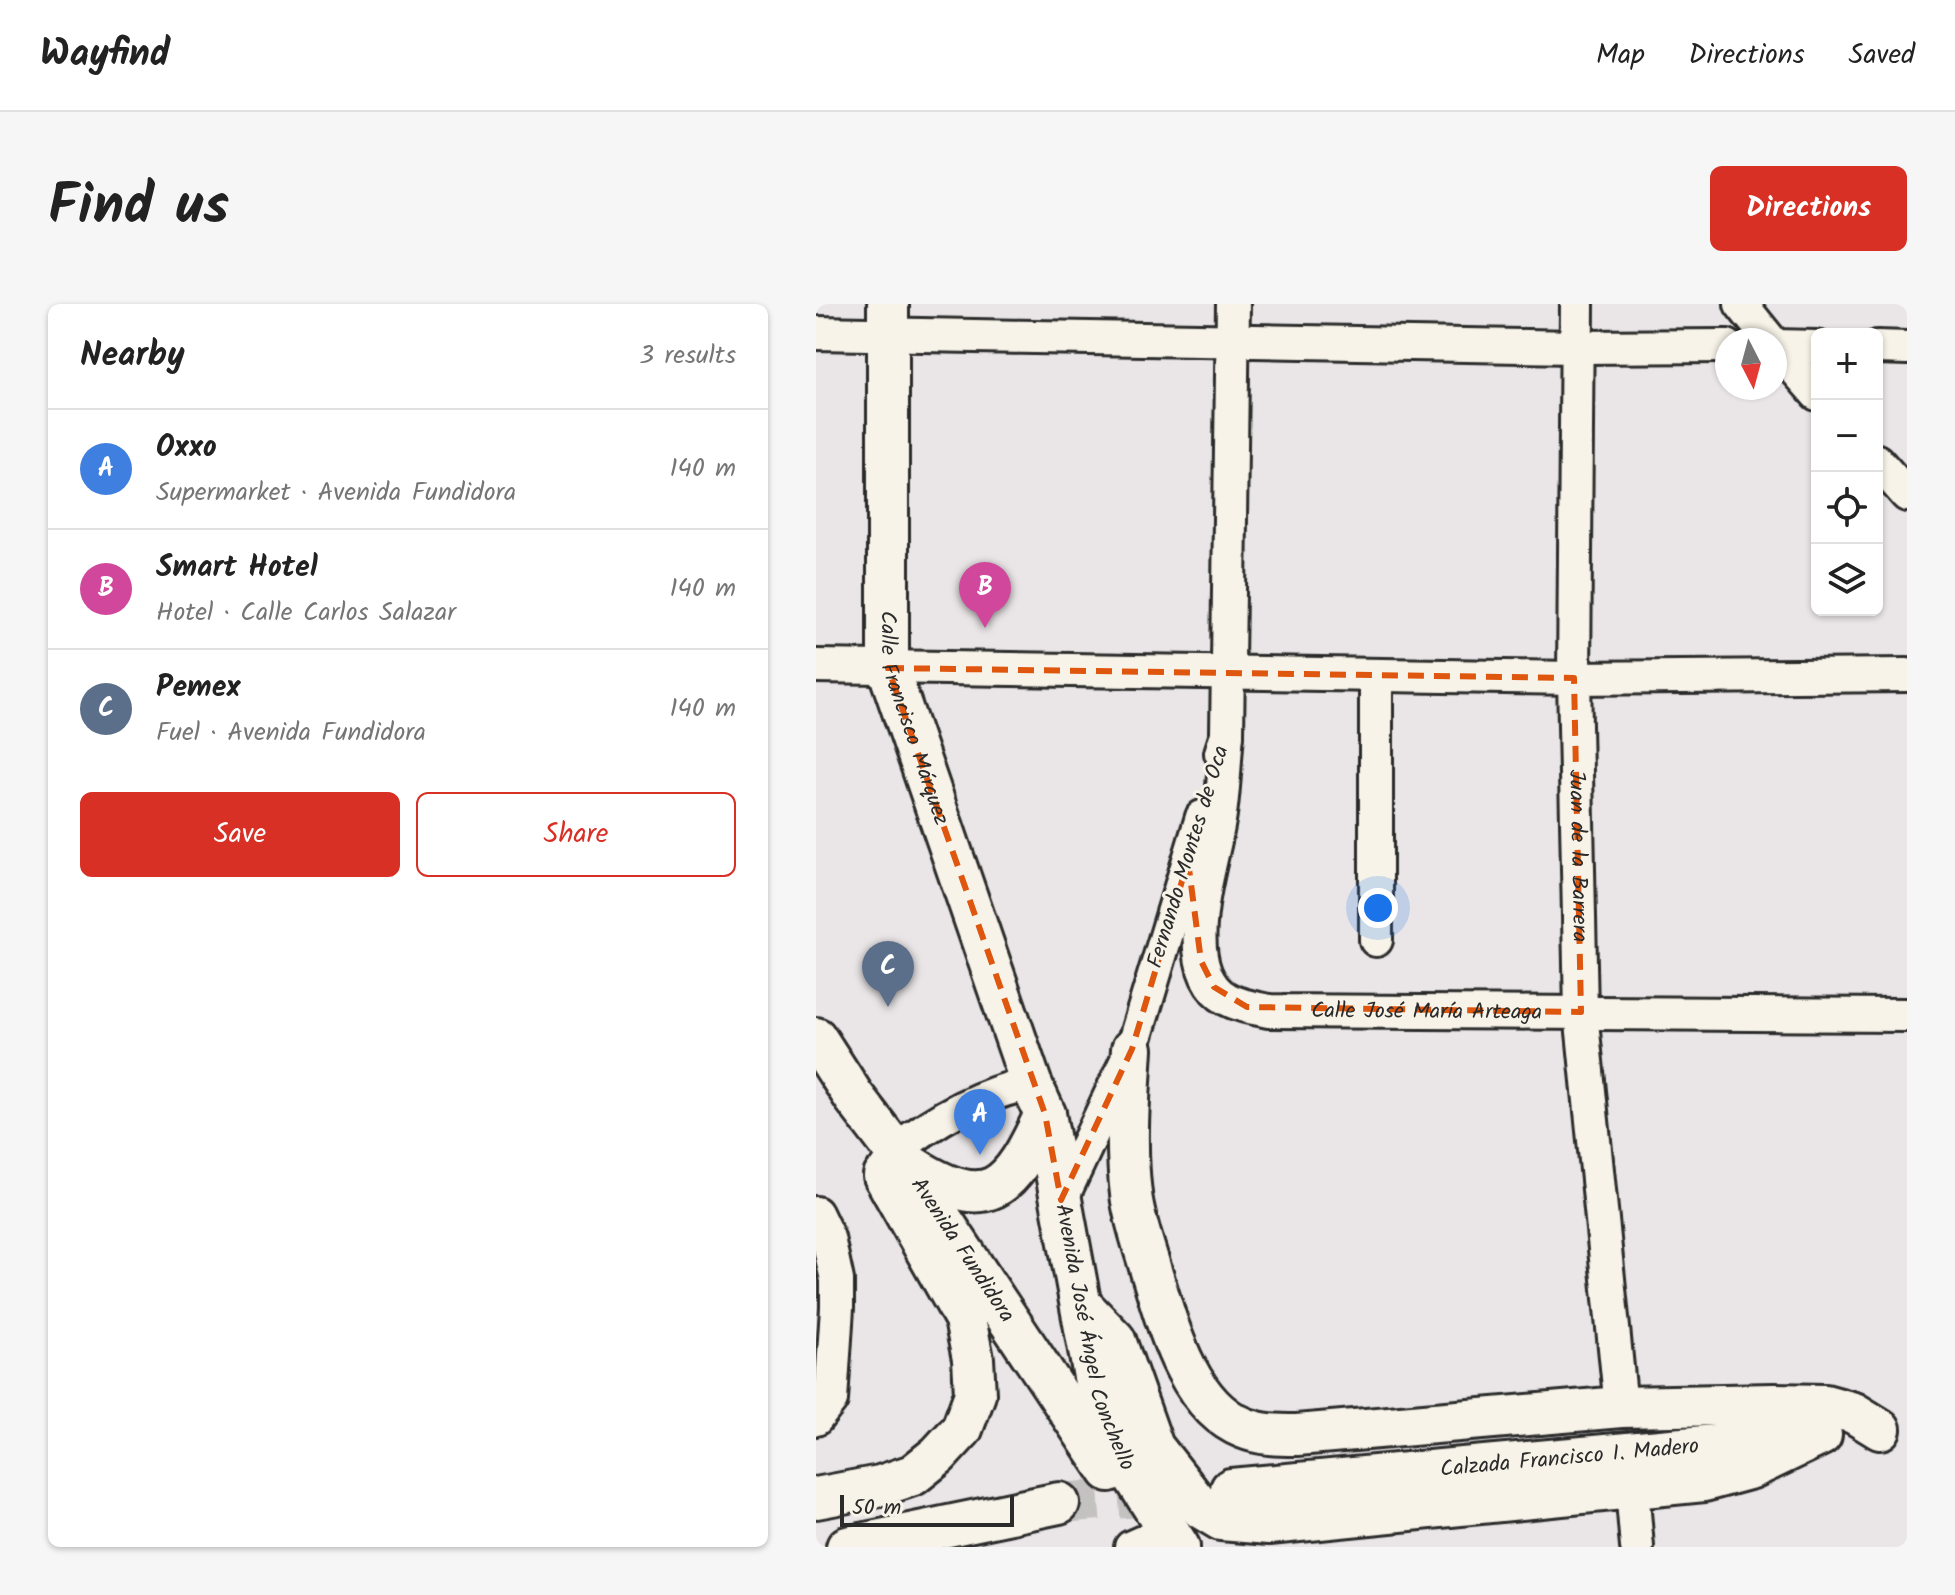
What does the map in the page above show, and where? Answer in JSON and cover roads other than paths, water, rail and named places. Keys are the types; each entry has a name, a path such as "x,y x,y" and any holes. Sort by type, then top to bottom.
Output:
{"main road":[{"name":"Calle Francisco Márquez","path":"888,319 888,668 1038,1098"},
{"name":"Avenida Fundidora","path":"816,1038 1106,1465"},
{"path":"1132,1049 1127,1120 1131,1198 1172,1340 1203,1394 1222,1415 1242,1428 1269,1435 1297,1435 1621,1407 1825,1405 1894,1428"},
{"path":"816,1498 880,1486 913,1475 938,1455 962,1429 975,1394 973,1359 965,1319 877,1164 854,1097"},
{"path":"899,1156 937,1182 955,1190 978,1192 993,1188 1014,1173 1026,1156 1038,1098"},
{"name":"Avenida José Ángel Conchello","path":"1038,1098 1061,1200 1098,1398 1154,1545"},
{"path":"1081,1305 1115,1340 1153,1447 1201,1508 1221,1520 1269,1524 1632,1489 1726,1476 1752,1468 1821,1435"},
{"name":"Calzada Francisco I. Madero","path":"1231,1489 1894,1428"},
{"name":"Avenida José Ángel Conchello","path":"1106,1465 1154,1545"},
{"path":"847,1547 1059,1503"}],"street":[{"name":"Fernando Montes de Oca","path":"1061,1200 1132,1049 1227,734 1233,304"},
{"name":"Juan de la Barrera","path":"1577,304 1574,678 1581,1012 1621,1407"},
{"path":"1741,304 1760,328"},
{"path":"816,333 888,319 1232,340 1576,347 1715,346"},
{"path":"1787,346 1811,347"},
{"path":"1883,347 1907,348"},
{"path":"1787,360 1811,387"},
{"path":"1883,468 1907,495"},
{"path":"816,666 1574,678 1907,675"},
{"path":"1376,675 1376,940"},
{"name":"Calle José María Arteaga","path":"1227,734 1220,817 1198,934 1201,961 1214,987 1226,998 1247,1007 1269,1011 1907,1015"},
{"path":"899,1156 926,1126 997,1090 1038,1098"},
{"path":"816,1213 828,1238 837,1280 837,1308 831,1400 816,1419"},
{"path":"1632,1489 1637,1547"}],"tunnel":[{"path":"1059,1503 1179,1494"}],"place":[{"name":"Smart Hotel","path":"985,628"},
{"name":"Pemex","path":"888,1007"},
{"name":"Oxxo","path":"980,1155"}]}
